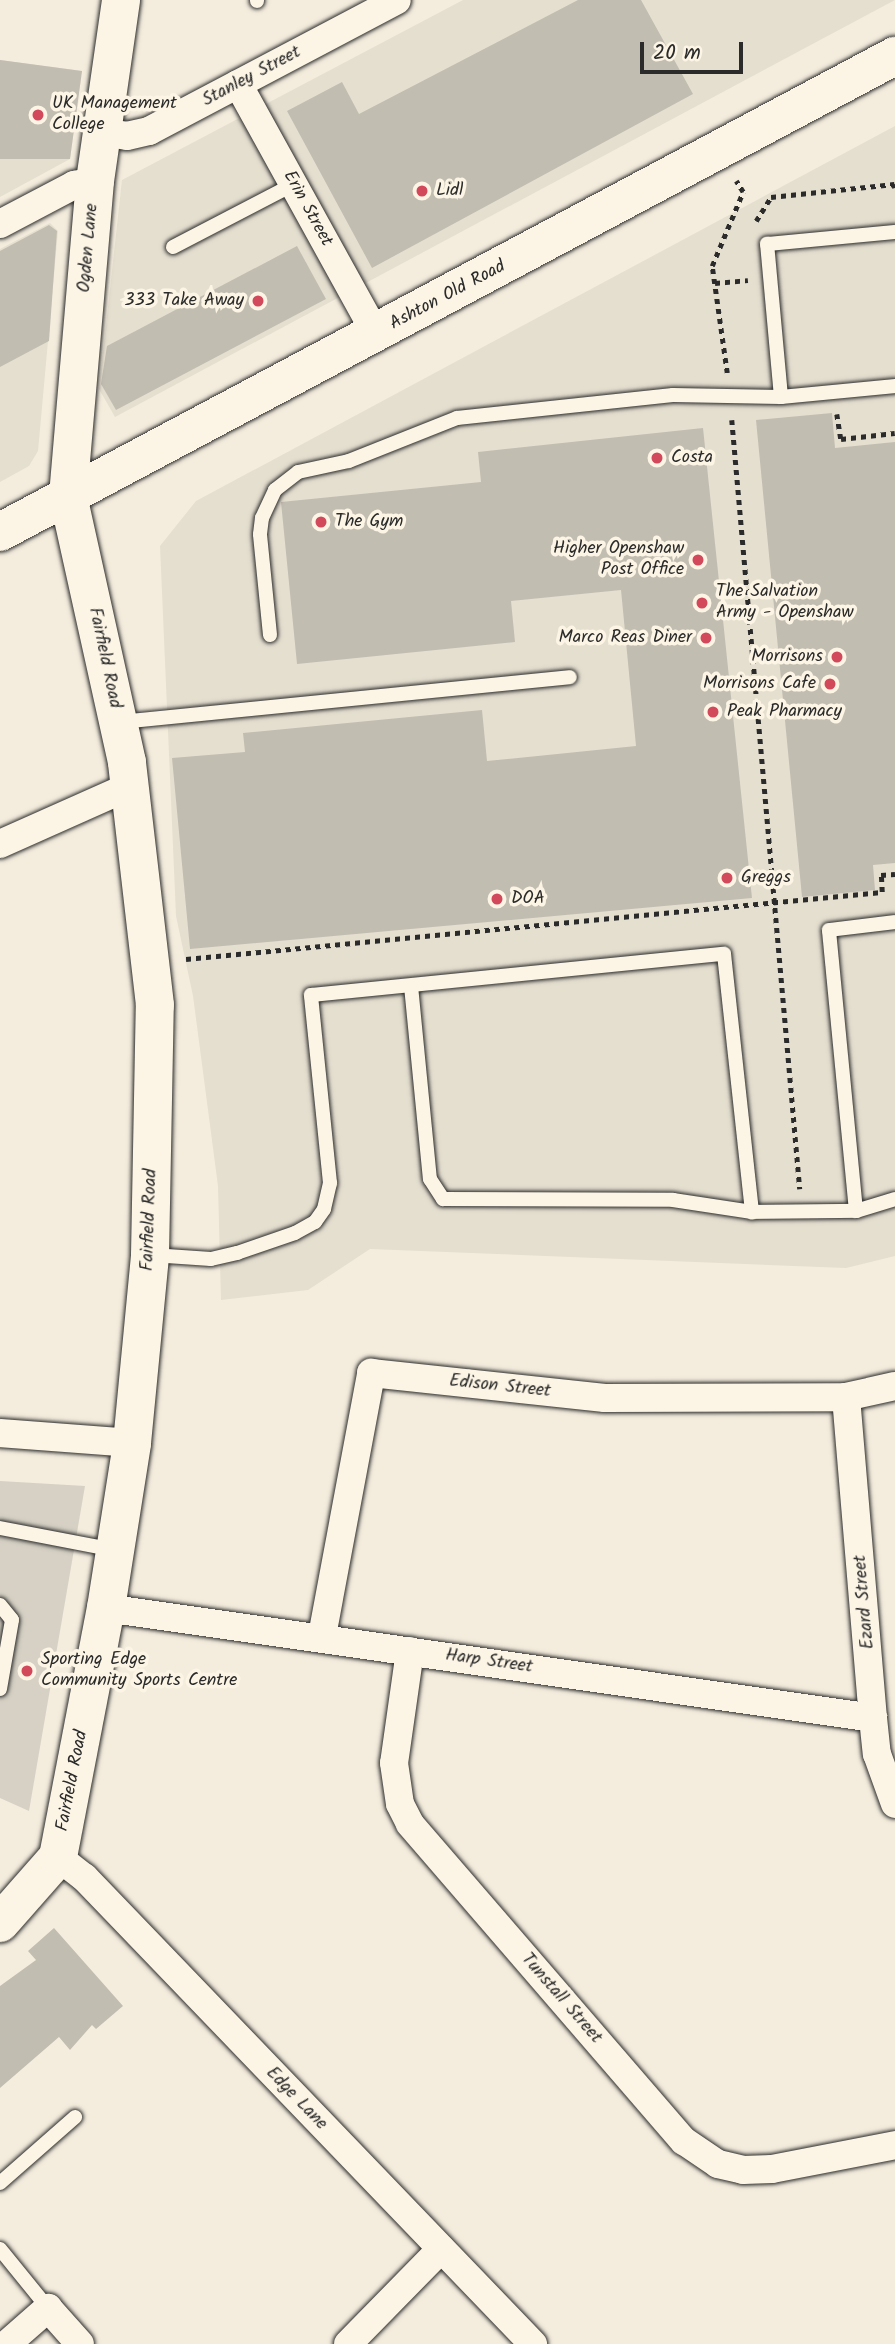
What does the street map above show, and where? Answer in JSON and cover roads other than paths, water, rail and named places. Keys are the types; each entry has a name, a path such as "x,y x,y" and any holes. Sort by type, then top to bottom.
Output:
{"main road":[{"name":"Ogden Lane","path":"68,496 95,181 121,0"},
{"name":"Ashton Old Road","path":"0,532 895,56"},
{"name":"Fairfield Road","path":"0,1923 58,1857 106,1608 132,1443 150,1255 155,1005 130,786 68,496"}],"street":[{"name":"Stanley Street","path":"102,132 127,136 149,131 397,0"},
{"name":"Erin Street","path":"238,84 376,334"},
{"path":"0,224 74,185 95,181"},
{"path":"0,844 130,786"},
{"name":"Edison Street","path":"322,1636 371,1373 605,1398 846,1397 895,1386"},
{"name":"Ezard Street","path":"846,1397 877,1754 895,1804"},
{"path":"0,1433 132,1443"},
{"name":"Harp Street","path":"106,1608 322,1636 873,1718"},
{"name":"Tunstall Street","path":"410,1651 394,1763 400,1804 410,1824 684,2141 718,2164 743,2170 772,2169 895,2145"},
{"name":"Edge Lane","path":"58,1857 84,1877 533,2344"},
{"path":"348,2344 441,2249"},
{"path":"7,2344 48,2308 80,2344"}],"lane":[{"path":"173,247 293,184"},
{"path":"781,397 767,244 895,232"},
{"path":"270,635 260,534 262,518 275,490 298,472 349,461 457,418 660,396 781,397 895,386"},
{"path":"118,722 570,677"},
{"path":"856,1210 829,930 895,922"},
{"path":"150,1255 211,1259 315,1222 330,1183 311,995 724,954 752,1212"},
{"path":"411,986 430,1178 443,1199 673,1200 752,1212 802,1214 856,1210 895,1199"},
{"path":"0,1528 115,1550"},
{"path":"0,1605 12,1620 0,1689"},
{"path":"0,2183 75,2117"},
{"path":"0,2249 48,2308"}],"place":[{"name":"UK Management College","path":"38,115"},
{"name":"Lidl","path":"422,191"},
{"name":"333 Take Away","path":"258,301"},
{"name":"Costa","path":"657,458"},
{"name":"The Gym","path":"321,522"},
{"name":"Higher Openshaw Post Office","path":"698,560"},
{"name":"The Salvation Army - Openshaw","path":"702,603"},
{"name":"Marco Reas Diner","path":"706,638"},
{"name":"Morrisons","path":"837,657"},
{"name":"Morrisons Cafe","path":"830,684"},
{"name":"Peak Pharmacy","path":"713,712"},
{"name":"Greggs","path":"727,878"},
{"name":"DOA","path":"497,899"},
{"name":"Sporting Edge Community Sports Centre","path":"27,1671"}]}
